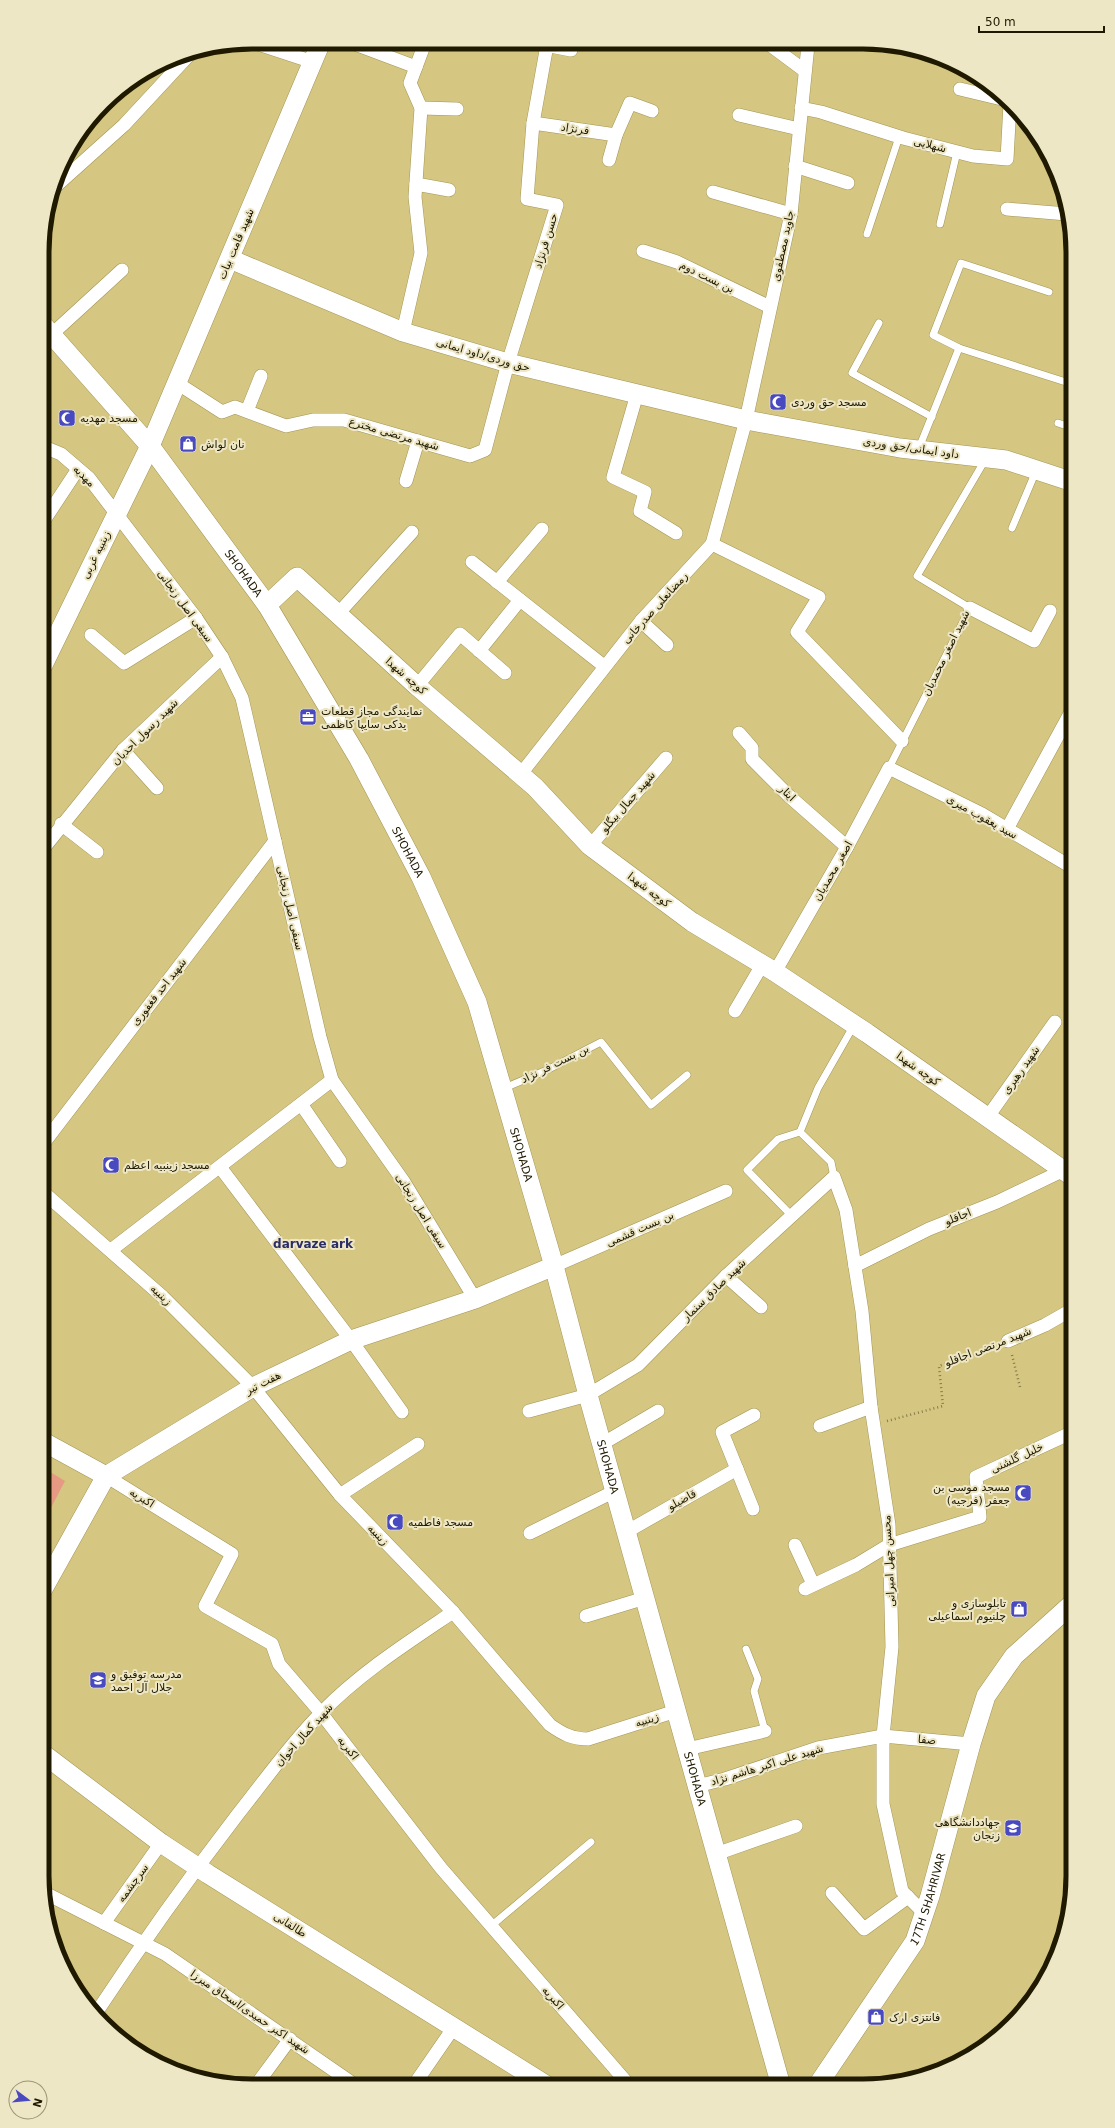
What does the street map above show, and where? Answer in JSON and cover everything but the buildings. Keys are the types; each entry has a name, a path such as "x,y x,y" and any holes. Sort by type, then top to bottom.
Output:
{"street":[{"path":"273,49 313,62"},
{"name":"شهید قامت بیات","path":"150,446 318,49"},
{"path":"368,49 416,67"},
{"path":"403,332 421,253 415,197 421,108 410,83 423,49"},
{"name":"حسن فرنژاد","path":"508,363 557,205 527,199 533,123 542,49"},
{"path":"566,49 571,50"},
{"path":"775,49 805,71"},
{"name":"جاوید مصطفوی","path":"746,420 791,214 808,49"},
{"path":"62,180 124,124 183,61"},
{"path":"960,89 995,97"},
{"path":"609,160 616,135 630,103 652,111"},
{"path":"421,108 457,108"},
{"name":"شهلایی","path":"801,108 821,112 899,137 973,156 1007,159 1010,112"},
{"path":"739,115 799,129"},
{"name":"فرنژاد","path":"533,123 616,135"},
{"path":"796,166 848,183"},
{"path":"416,184 449,190"},
{"path":"713,192 791,214"},
{"path":"1007,209 1062,214"},
{"name":"بن بست دوم","path":"643,251 677,262 770,307"},
{"name":"حق وردی/داود ایمانی","path":"230,259 403,332 508,363 746,420"},
{"path":"49,329 122,270"},
{"name":"SHOHADA","path":"49,331 150,446 267,605 359,759 422,877 478,1002 554,1266 588,1395 779,2079"},
{"name":"شهید مرتضی مخترع","path":"177,383 222,412 235,406 286,426 313,420 344,420 470,456 485,450 508,363"},
{"path":"247,411 261,376"},
{"path":"637,394 613,477 644,492 640,511 676,533"},
{"name":"داود ایمانی/حق وردی","path":"746,420 918,450 1006,460 1066,480"},
{"name":"رمضانعلی صدرخانی","path":"520,775 604,666 641,621 712,544 746,420"},
{"path":"406,481 418,441"},
{"name":"زینبیه غربی","path":"49,653 150,446"},
{"name":"مهدیه","path":"49,449 61,454 89,478 116,514"},
{"path":"49,514 78,469"},
{"name":"سیفی اصل زنجانی","path":"116,514 196,618 222,657 242,698 320,1037 332,1080 404,1182 475,1299"},
{"path":"497,582 542,529"},
{"path":"337,615 412,532"},
{"path":"712,544 819,597 797,632 902,741"},
{"path":"472,562 604,666"},
{"name":"کوچه شهدا","path":"267,605 297,577 337,615 417,686 535,787 590,846 692,922 769,968 854,1025 1066,1173"},
{"path":"479,651 520,600"},
{"path":"970,608 1034,641 1050,611"},
{"path":"91,635 124,663 196,618"},
{"path":"641,621 667,645"},
{"path":"417,686 460,634 505,673"},
{"name":"شهید رسول احدیان","path":"49,841 61,824 123,750 222,657"},
{"path":"1006,829 1066,721"},
{"name":"ایثار","path":"739,733 752,748 752,759 789,796 847,846"},
{"path":"123,750 158,788"},
{"name":"شهید جمال بیگلو","path":"590,846 666,758"},
{"name":"سید یعقوب میری","path":"889,768 982,814 1066,864"},
{"name":"اصغر محمدیان","path":"736,1011 769,968 847,846 889,768"},
{"path":"61,824 97,852"},
{"name":"شهید احد فغفوری","path":"49,1136 275,841"},
{"name":"شهید رهبری","path":"987,1118 1055,1022"},
{"path":"111,1250 332,1080"},
{"path":"301,1104 340,1161"},
{"path":"220,1167 352,1340 402,1412"},
{"name":"اجاقلو","path":"855,1266 929,1229 1066,1174"},
{"name":"شهید صادق سنمار","path":"529,1410 588,1395 638,1365 726,1276 834,1177"},
{"name":"محسن چهل امیرانی","path":"834,1177 846,1210 855,1266 862,1311 870,1407 889,1524 892,1647 883,1736 883,1804 902,1891 924,1913"},
{"name":"بن بست قشمی","path":"554,1266 726,1191"},
{"name":"زینبیه","path":"49,1197 163,1296 253,1387 340,1495 453,1612 550,1725 562,1734 574,1739 588,1739 676,1711"},
{"name":"هفت تیر","path":"49,1578 103,1474 253,1387 352,1340 475,1299 554,1266"},
{"path":"726,1276 760,1307"},
{"name":"شهید مرتضی اجاقلو","path":"1008,1341 1045,1325 1066,1313"},
{"path":"820,1426 870,1407"},
{"path":"602,1444 658,1411"},
{"path":"753,1509 722,1432 754,1415"},
{"name":"خلیل گلشنی","path":"889,1545 980,1517 976,1477 1066,1435"},
{"path":"340,1495 418,1444"},
{"path":"49,1445 103,1474 49,1563"},
{"name":"قاضیلو","path":"626,1532 737,1469"},
{"name":"اکبریه","path":"103,1474 232,1554 205,1606 272,1644 279,1664 321,1713 441,1868 623,2079"},
{"path":"530,1534 615,1491"},
{"path":"795,1545 809,1587 856,1565 889,1545"},
{"path":"586,1616 645,1598"},
{"name":"17TH SHAHRIVAR","path":"822,2079 915,1941 986,1696 1014,1656 1066,1609"},
{"name":"شهید کمال اخوان","path":"197,1867 268,1776 321,1713 385,1657 453,1612"},
{"path":"687,1749 765,1731"},
{"name":"صفا","path":"883,1736 971,1744"},
{"name":"شهید علی اکبر هاشم نژاد","path":"697,1786 725,1779 818,1748 883,1736"},
{"name":"طالقانی","path":"49,1758 161,1843 197,1867 536,2079"},
{"path":"716,1854 796,1826"},
{"name":"سرچشمه","path":"104,1923 161,1843"},
{"path":"98,2009 142,1943 197,1867"},
{"path":"832,1893 864,1929 908,1897"},
{"name":"شهید اکبر حمیدی/اسحاق میرزا","path":"50,1896 165,1954 348,2079"},
{"path":"418,2079 454,2027"},
{"path":"261,2079 290,2039"}],"lane":[{"path":"867,234 899,137"},
{"path":"940,224 957,152"},
{"path":"1049,292 961,263 933,336 959,348 1066,382"},
{"path":"879,323 852,373 932,417"},
{"path":"918,450 959,348"},
{"path":"1058,423 1066,426"},
{"name":"شهید اصغر محمدیان","path":"889,768 970,608 917,576 986,458"},
{"path":"1012,528 1037,470"},
{"path":"800,1132 818,1088 854,1025"},
{"name":"بن بست فر نژاد","path":"502,1089 547,1070 601,1042 651,1105 687,1075"},
{"path":"800,1132 831,1162 834,1177"},
{"path":"792,1216 747,1170 778,1139 800,1132"},
{"path":"746,1649 758,1679 754,1691 765,1731"},
{"path":"491,1926 591,1842"}],"path":[{"path":"1008,1341 1020,1387"},
{"name":"شهید مرتضی اجاقلو","path":"873,1425 943,1406 939,1366 1008,1341"}],"shaded area":[{"path":"49,1471 65,1481 49,1512"}],"place":[{"name":"مسجد حق وردی","path":"778,402"},
{"name":"مسجد مهدیه","path":"67,418"},
{"name":"نان لواش","path":"188,444"},
{"name":"نمایندگی مجاز قطعات یدکی سایپا کاظمی","path":"308,717"},
{"name":"مسجد زینبیه اعظم","path":"111,1165"},
{"name":"مسجد موسی بن جعفر (فرجیه)","path":"1023,1493"},
{"name":"مسجد فاطمیه","path":"395,1522"},
{"name":"تابلوسازی و چلنیوم اسماعیلی","path":"1019,1609"},
{"name":"مدرسه توفیق و جلال آل احمد","path":"98,1680"},
{"name":"جهاددانشگاهی زنجان","path":"1013,1828"},
{"name":"فانتزی ارک","path":"876,2017"}],"district":[{"name":"darvaze ark","path":"313,1244"}]}
